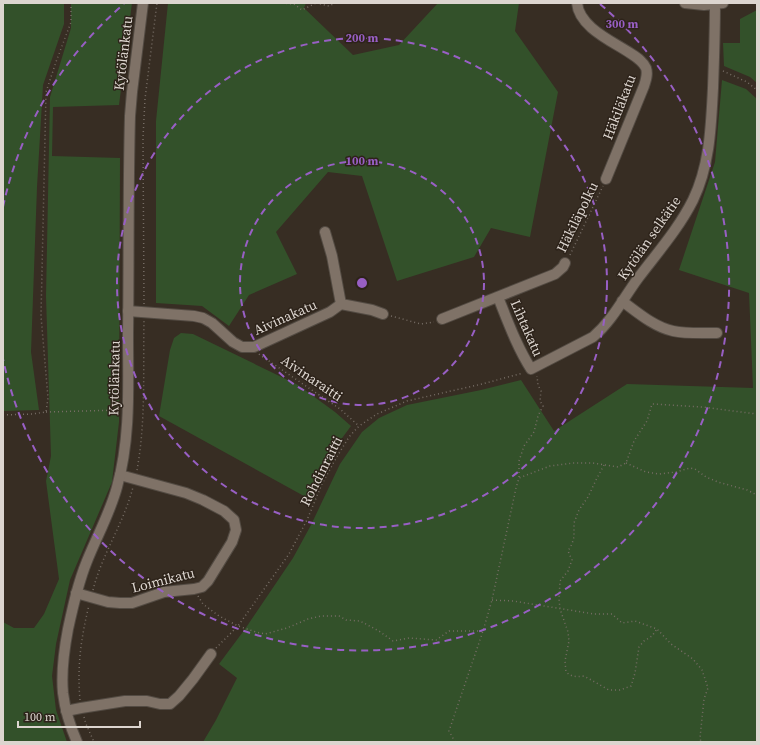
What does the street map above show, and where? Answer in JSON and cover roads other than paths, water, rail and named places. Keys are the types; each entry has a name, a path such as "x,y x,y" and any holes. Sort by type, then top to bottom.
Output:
{"street":[{"name":"Kytölänkatu","path":"77,742 66,711 63,693 62,676 64,655 76,593 87,560 112,502 120,475 127,437 130,116 132,85 143,3"},
{"name":"Häkiläkatu","path":"577,3 582,18 590,27 641,61 646,66 647,72 647,79 606,179"},
{"path":"685,3 704,5 718,3"},
{"name":"Kytölän selkätie","path":"534,370 593,337 602,329 610,320 638,278 671,236 694,199 707,158 710,140 713,68 718,3"},
{"path":"325,232 332,256 341,304 372,310 383,314"},
{"name":"Lihtakatu","path":"442,319 555,274 563,267 565,263"},
{"name":"Lihtakatu","path":"498,297 523,357 534,370"},
{"path":"622,301 660,327 672,331 687,333 717,333"},
{"name":"Aivinakatu","path":"128,311 203,318 212,323 232,342 242,347 254,347 330,312 341,304"},
{"name":"Loimikatu","path":"76,593 102,600 132,603 164,592 194,590 202,587 208,581 232,542 236,530 234,520 224,511 186,493 120,475"},
{"path":"66,711 125,701 147,701 160,704 170,704 179,696 193,679 211,654"}]}
